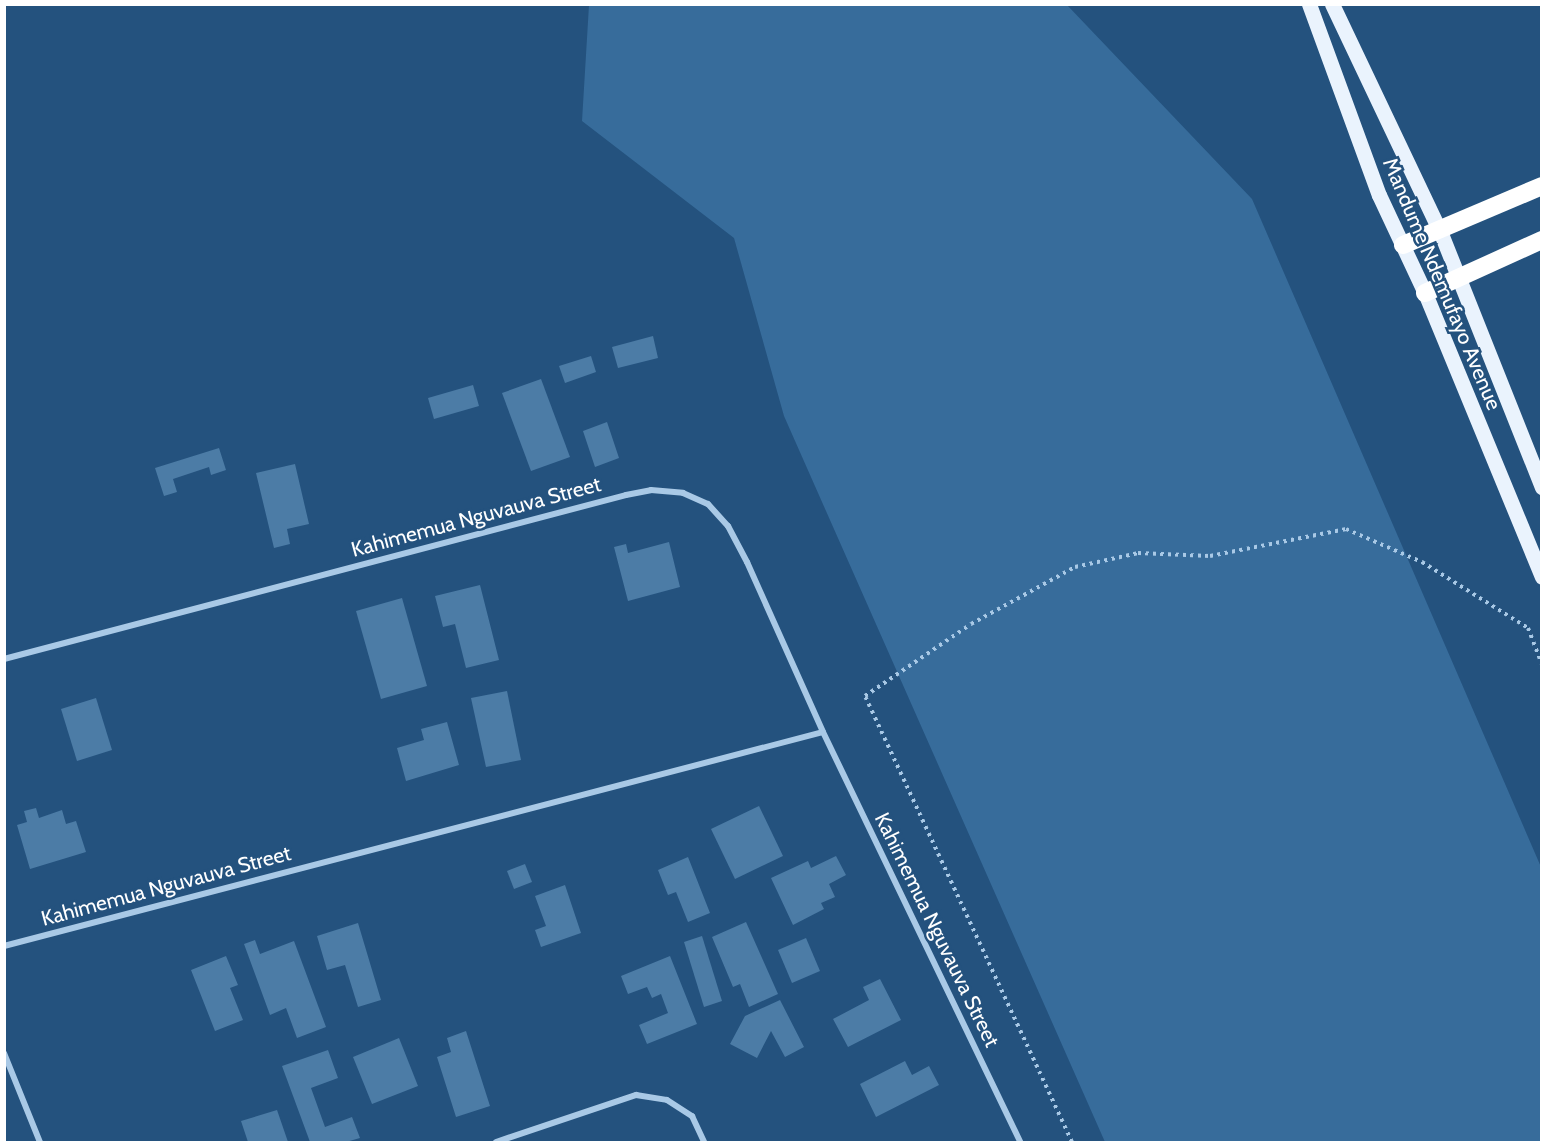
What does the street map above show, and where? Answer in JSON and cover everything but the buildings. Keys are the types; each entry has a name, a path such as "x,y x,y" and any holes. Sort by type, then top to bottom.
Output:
{"highway":[{"path":"1403,245 1542,186"},
{"path":"1425,293 1542,240"}],"main road":[{"name":"Mandume Ndemufayo Avenue","path":"1309,4 1379,195 1425,293 1542,577"},
{"name":"Mandume Ndemufayo Avenue","path":"1332,4 1440,231 1542,487"}],"street":[{"name":"Kahimemua Nguvauva Street","path":"4,659 626,495 651,490 683,493 708,504 728,526 823,732 1020,1143"},
{"name":"Kahimemua Nguvauva Street","path":"4,946 823,732"},
{"path":"4,1053 40,1143"},
{"path":"496,1143 636,1095 667,1100 692,1116 704,1143"}],"path":[{"path":"1072,1143 865,696 971,624 1075,567 1138,553 1210,556 1346,529 1422,562 1528,628 1542,664"}],"shaded area":[{"path":"589,5 1067,5 1252,199 1541,867 1541,1142 1105,1142 784,416 734,238 582,121"}]}
